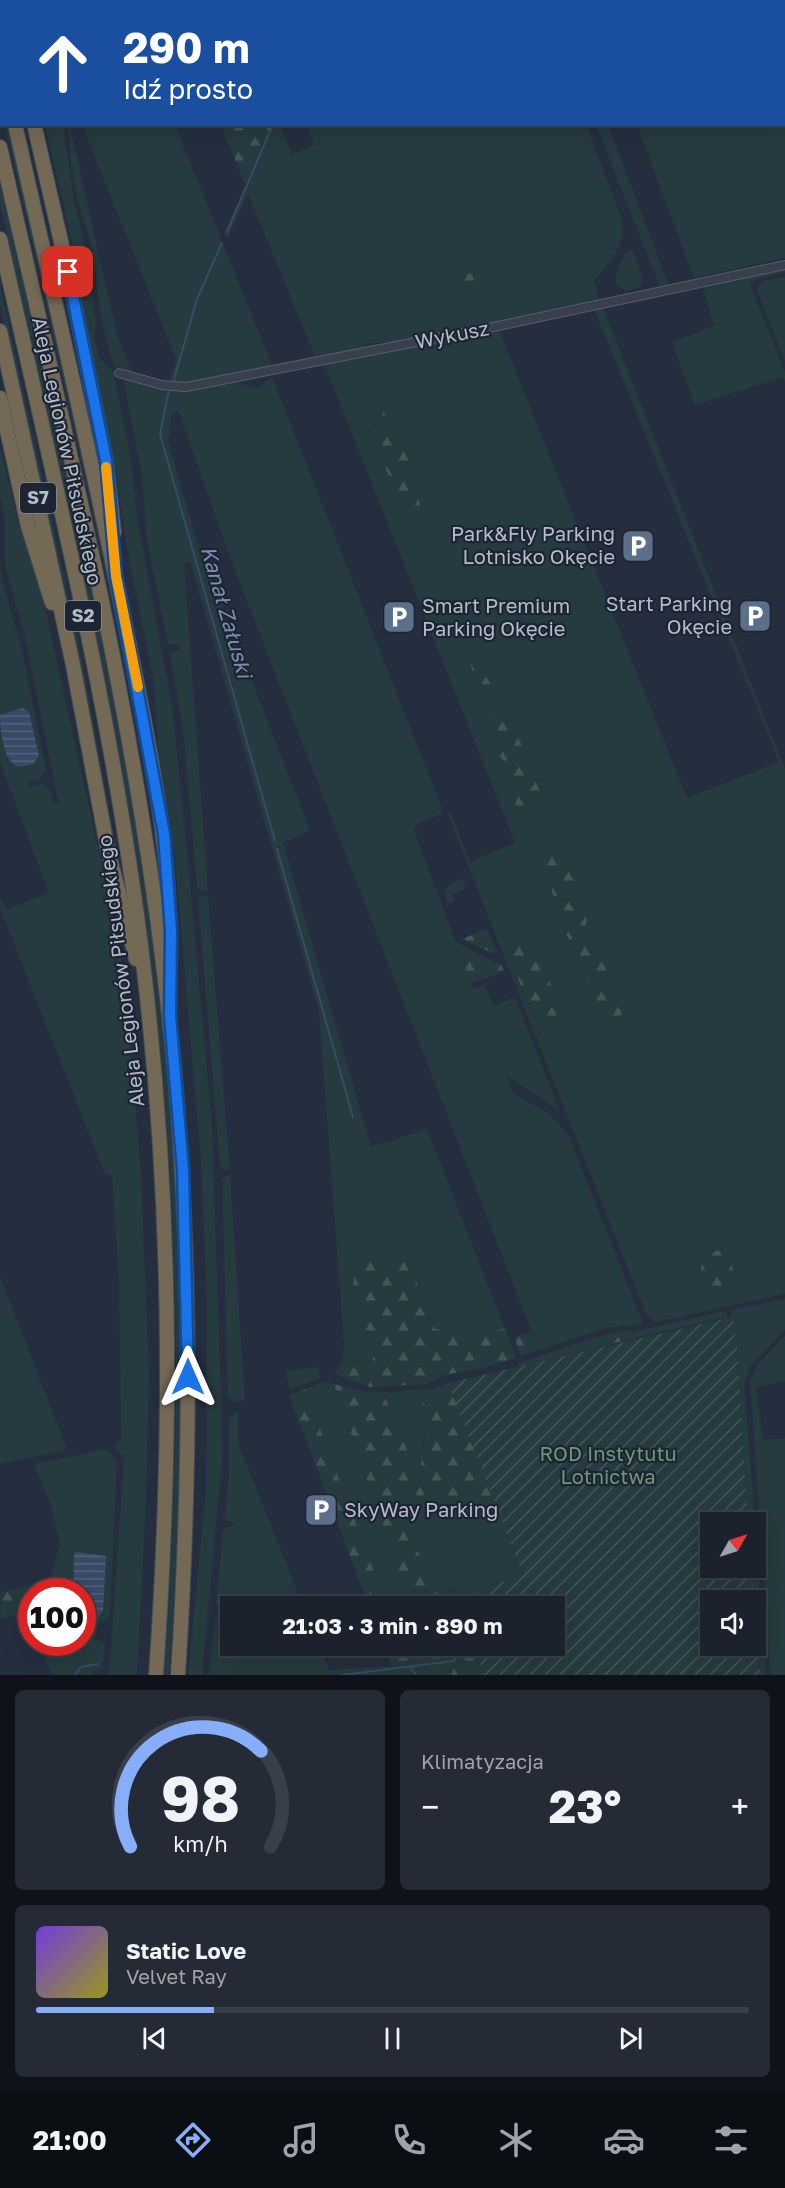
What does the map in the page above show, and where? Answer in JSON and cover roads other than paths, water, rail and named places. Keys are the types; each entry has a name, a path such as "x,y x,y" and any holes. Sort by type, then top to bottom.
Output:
{"highway":[{"path":"15,126 116,576 164,834 171,931 170,1016"},
{"path":"34,126 68,272 106,460 116,576"},
{"name":"Aleja Legionów Piłsudskiego","path":"0,147 94,573 132,759 170,1016 183,1170 188,1326 186,1552 178,1675"},
{"name":"Aleja Legionów Piłsudskiego","path":"0,239 95,671 124,828 147,998 160,1138 169,1319 167,1487 156,1675"},
{"name":"S7","path":"0,331 73,665 108,851 147,998"},
{"path":"0,398 28,526 73,665"}],"street":[{"name":"Wykusz","path":"119,373 162,385 186,387 493,327 785,265"}],"water":[{"path":"23,708 29,712 39,756 33,764 19,767 9,759 6,752 0,715"},
{"path":"77,1552 106,1556 103,1611 98,1617 96,1617 96,1578 73,1578 74,1554"}],"waterway":[{"name":"Kanał Załuski","path":"227,232 272,126"},
{"name":"Kanał Załuski","path":"173,383 197,299 222,243"},
{"name":"Kanał Załuski","path":"169,390 160,434 275,841"},
{"name":"Kanał Załuski","path":"277,849 353,1117"},
{"name":"Kanał Załuski","path":"342,1675 454,1661 456,1656"},
{"name":"Kanał Załuski","path":"75,1675 81,1667 98,1664"},
{"path":"411,1668 416,1675"}],"place":[{"name":"Park&Fly Parking Lotnisko Okęcie","path":"638,546"},
{"name":"Start Parking Okęcie","path":"755,616"},
{"name":"Smart Premium Parking Okęcie","path":"399,617"},
{"name":"SkyWay Parking","path":"321,1510"}],"park label":[{"name":"ROD Instytutu Lotnictwa","path":"608,1466"}]}
